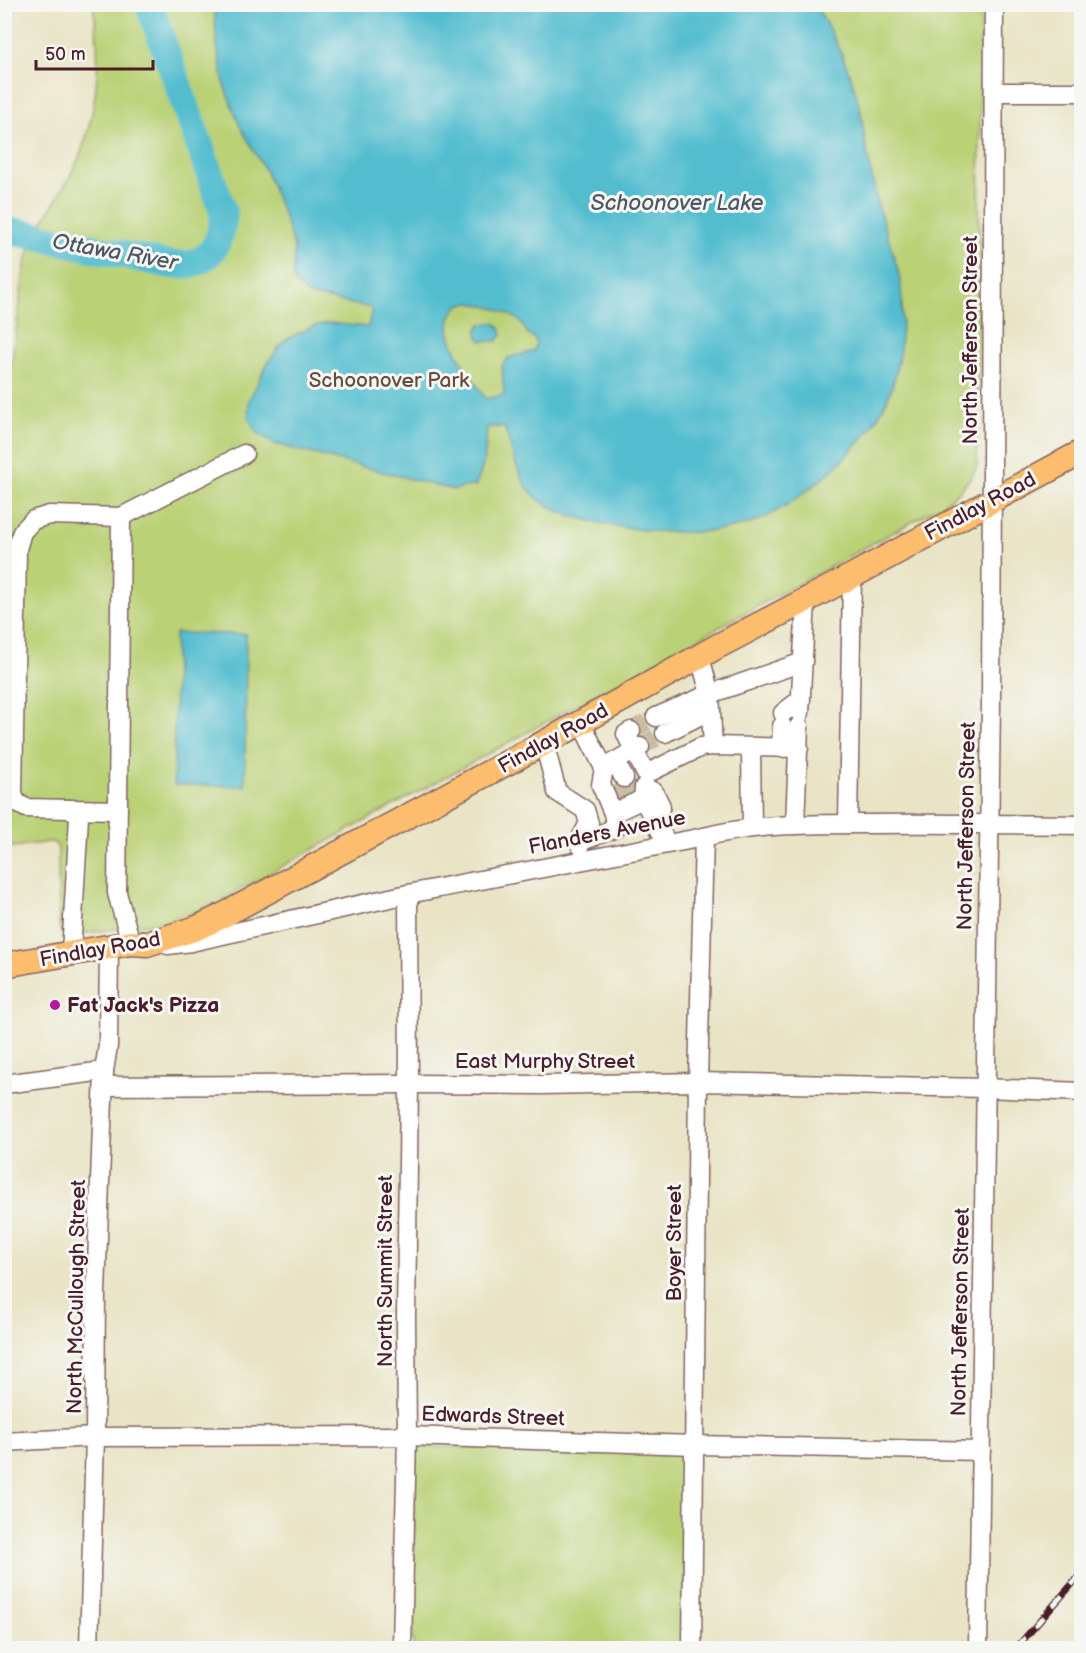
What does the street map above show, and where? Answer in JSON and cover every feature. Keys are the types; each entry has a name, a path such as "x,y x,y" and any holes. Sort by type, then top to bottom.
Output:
{"main road":[{"name":"Findlay Road","path":"4,965 129,945 197,928 1082,452"}],"street":[{"name":"North Jefferson Street","path":"978,1648 991,704 994,4"},
{"path":"994,92 1082,92"},
{"path":"118,810 26,808 17,803 13,795 17,549 22,532 33,520 49,515 121,517 244,454"},
{"name":"North McCullough Street","path":"89,1648 95,1437 96,1293 104,1078 108,1046 129,945 117,893 121,517"},
{"path":"848,824 852,576"},
{"path":"795,825 790,748 793,715 803,662 806,600"},
{"path":"700,657 710,702 713,746"},
{"path":"661,725 803,662"},
{"path":"581,723 665,841"},
{"path":"581,850 616,828 630,794 638,749 626,734 631,731"},
{"path":"544,743 557,792 585,810 589,823 581,850"},
{"path":"630,794 701,747 790,748"},
{"path":"751,748 752,828"},
{"path":"638,749 610,765 601,785 630,794 654,792 670,824 665,841"},
{"path":"69,809 76,811 79,817 71,953"},
{"name":"Flanders Avenue","path":"129,945 168,945 191,942 408,894 581,850 704,837 752,828 848,824 1082,825"},
{"name":"Boyer Street","path":"692,1648 698,1082 704,837"},
{"name":"North Summit Street","path":"402,1648 407,1436 408,894"},
{"name":"East Murphy Street","path":"4,1084 104,1078 542,1085 698,1082 1082,1092"},
{"name":"Edwards Street","path":"4,1443 95,1437 407,1436 981,1451"}],"green space":[{"name":"Schoonover Park","path":"93,5 981,5 977,467 960,490 939,507 217,902 166,921 65,935 59,927 58,847 53,842 49,842 5,848 4,426 24,269 28,254 36,234 69,178 92,116 97,71"},
{"path":"415,1447 686,1449 684,1648 413,1648"}],"water":[{"name":"Schoonover Lake","path":"214,5 815,5 829,28 851,78 860,108 878,204 900,281 902,313 899,357 893,383 879,415 845,458 812,487 776,512 741,526 692,532 643,530 610,525 568,515 548,506 526,486 504,427 487,427 483,465 475,486 453,490 275,444 255,431 248,416 249,400 279,347 287,339 314,326 328,323 368,327 372,308 309,295 297,285 293,278 294,247 283,214 266,172 240,126 225,88 217,46","holes":["471,303 498,310 517,319 536,343 534,351 508,358 502,366 504,395 486,399 461,360 451,338 449,328 454,310 461,304"]},
{"path":"494,323 499,326 502,335 497,341 482,341 478,337 477,330 481,324"},
{"path":"175,633 246,634 245,786 174,785"}],"waterway":[{"name":"Ottawa River","path":"4,231 171,265 194,263 208,255 213,249 219,236 224,214 149,4"}],"tunnel":[{"path":"631,731 656,717"},
{"path":"640,747 665,733"},
{"path":"624,778 633,795"},
{"path":"613,786 620,800"}],"railway":[{"path":"1016,1648 1082,1573"}],"place":[{"name":"Fat Jack's Pizza","path":"55,1005"}]}
